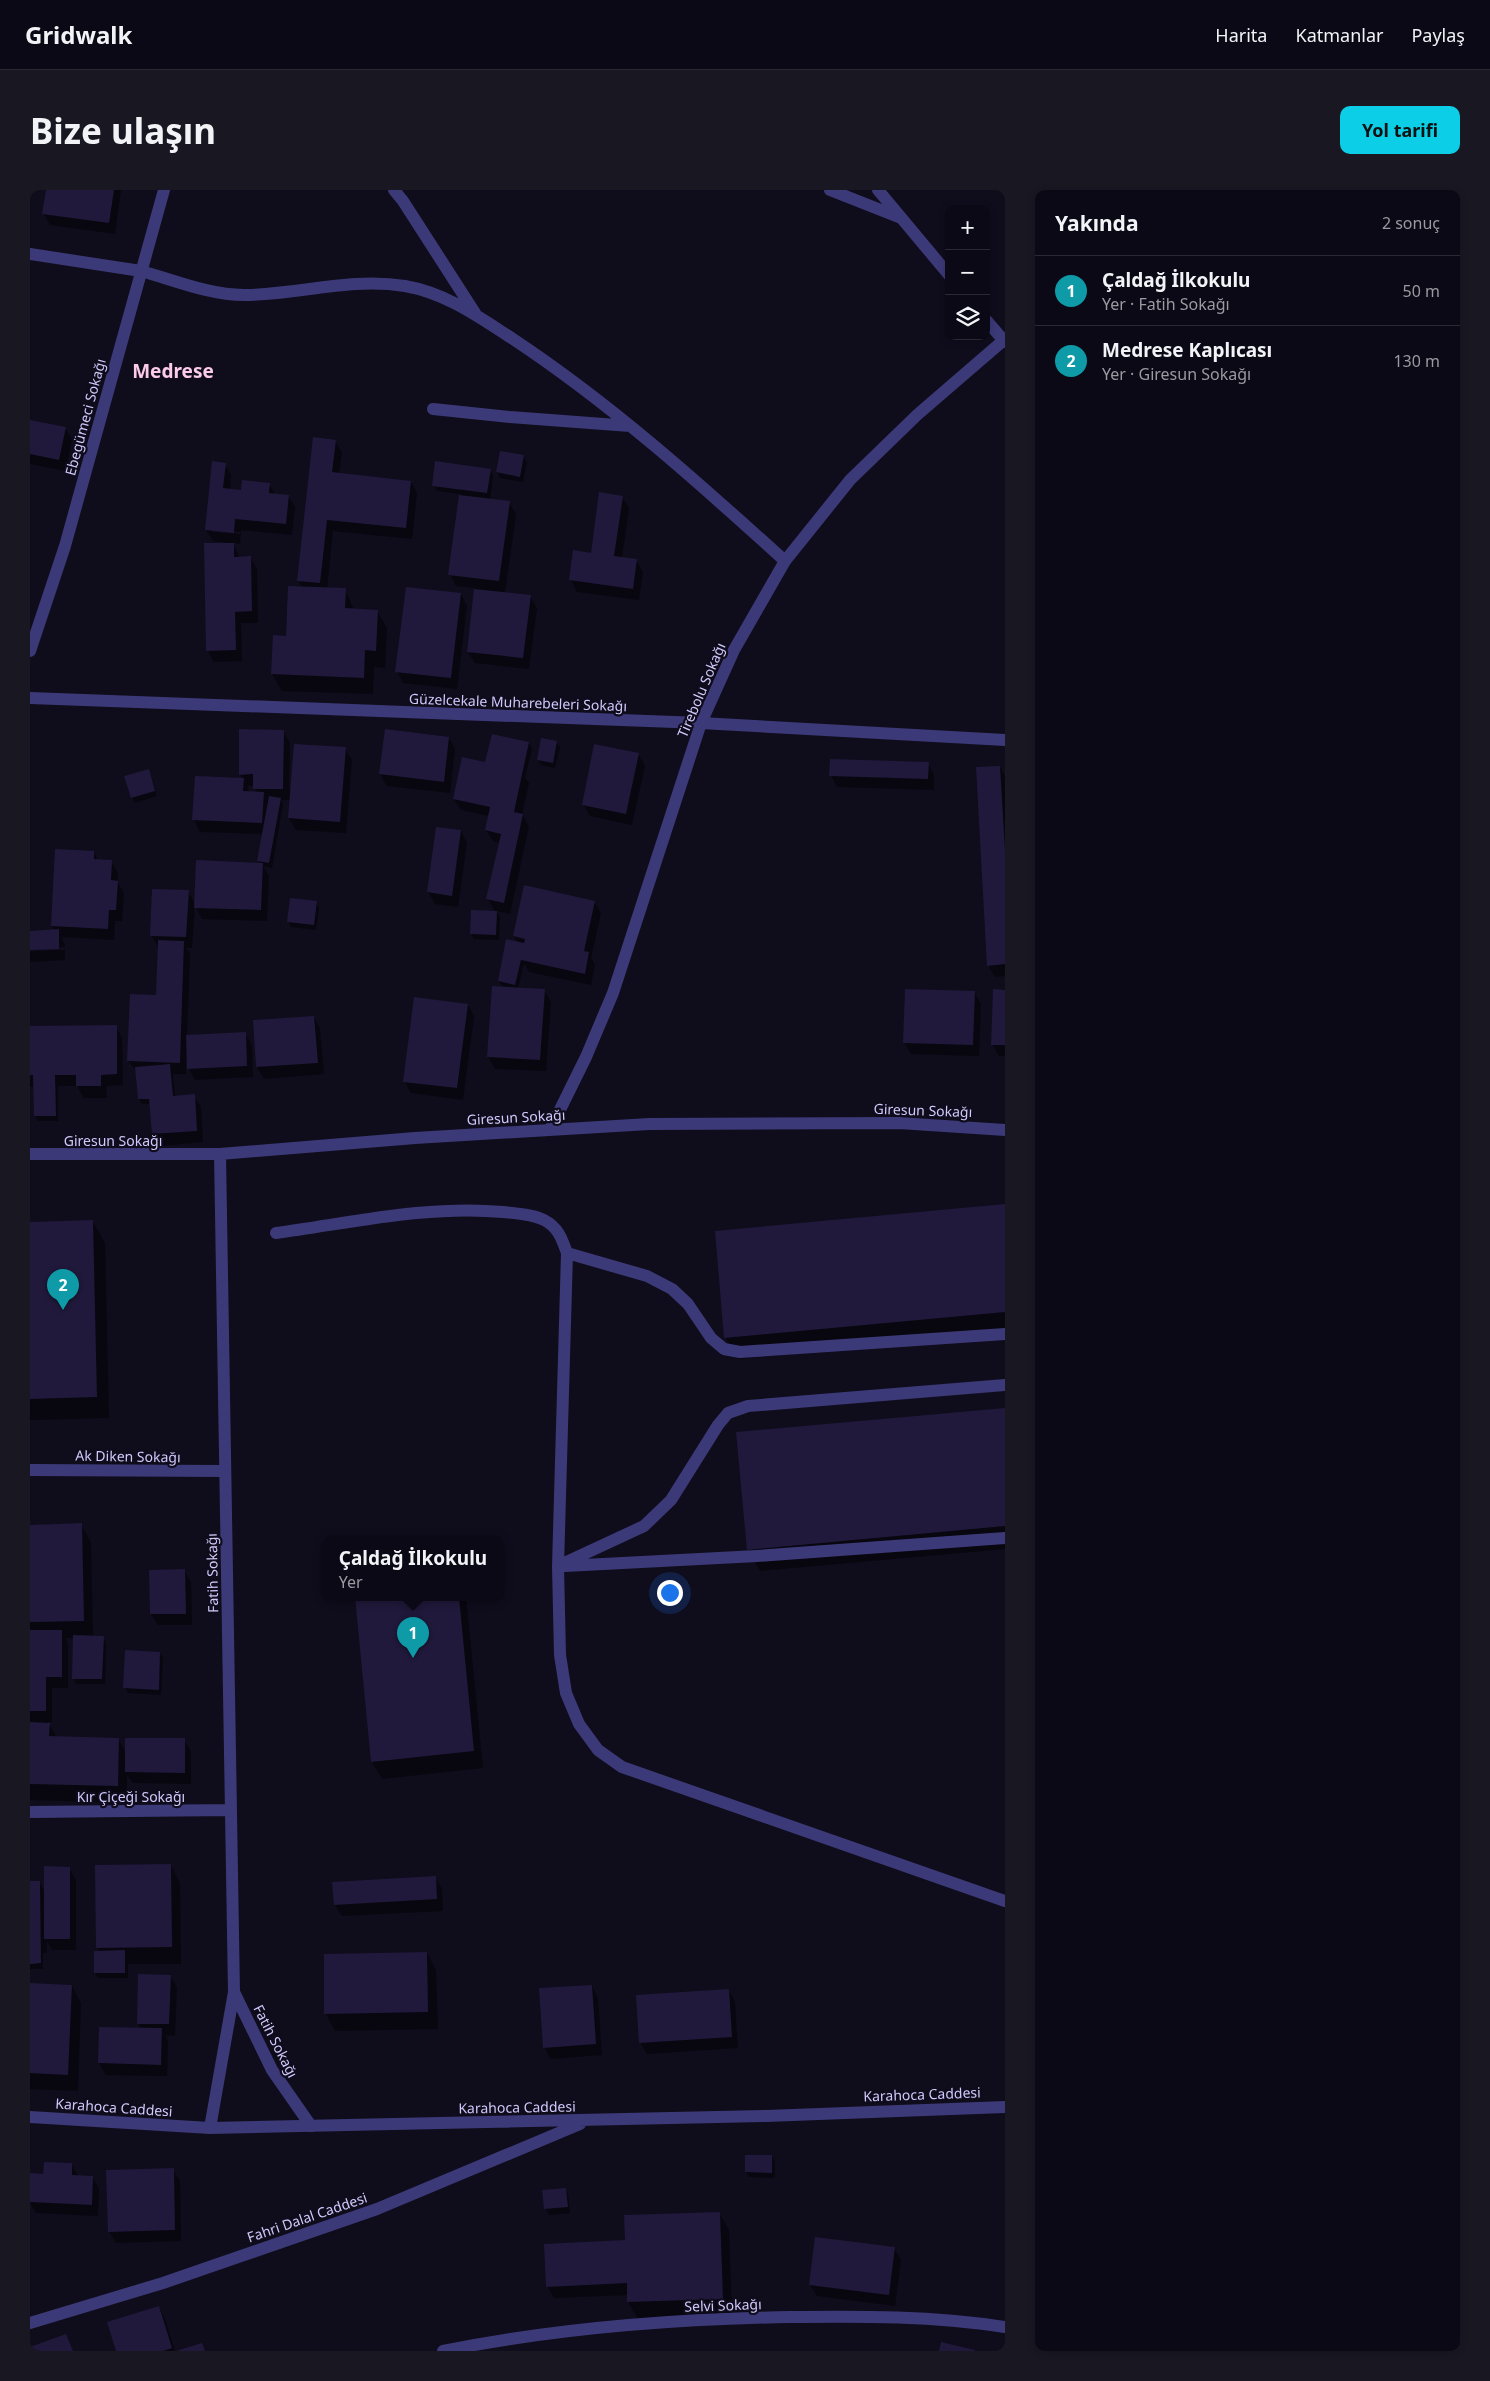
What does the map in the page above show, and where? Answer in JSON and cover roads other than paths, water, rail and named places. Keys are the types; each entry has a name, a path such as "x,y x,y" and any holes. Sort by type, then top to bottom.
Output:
{"street":[{"name":"Ebegümeci Sokağı","path":"30,651 65,546 164,190"},
{"path":"394,190 403,200 476,315"},
{"path":"830,190 901,218"},
{"path":"878,190 945,270"},
{"path":"30,254 141,271 207,290 242,295 278,293 330,285 370,284 405,286 438,294 476,315 576,383 679,465 785,561"},
{"path":"990,324 1005,341"},
{"name":"Tirebolu Sokağı","path":"550,1130 586,1057 613,992 701,724 734,650 785,561 850,480 917,414 1005,341"},
{"path":"433,409 630,426"},
{"name":"Güzelcekale Muharebeleri Sokağı","path":"30,698 701,724 1005,740"},
{"name":"Giresun Sokağı","path":"30,1154 220,1154 415,1138 649,1124 928,1124 1005,1130"},
{"name":"Fatih Sokağı","path":"210,2128 234,1992 220,1154"},
{"path":"276,1233 420,1213 473,1210 516,1213 543,1219 558,1231 567,1253 558,1566 560,1655 566,1693 579,1724 598,1750 622,1767 1005,1902"},
{"path":"567,1253 647,1276 672,1289 688,1304 711,1338 724,1349 740,1352 1005,1334"},
{"path":"558,1566 644,1526 671,1500 728,1412 748,1406 1005,1386"},
{"name":"Ak Diken Sokağı","path":"30,1470 225,1472"},
{"path":"558,1566 757,1556 1005,1538"},
{"name":"Kır Çiçeği Sokağı","path":"30,1812 231,1810"},
{"name":"Fatih Sokağı","path":"234,1992 272,2070 311,2126"},
{"name":"Karahoca Caddesi","path":"30,2117 210,2128 587,2121 1005,2106"},
{"name":"Fahri Dalal Caddesi","path":"30,2323 172,2280 377,2209 587,2121"},
{"name":"Selvi Sokağı","path":"443,2351 521,2337 607,2327 685,2321 799,2317 921,2317 1005,2327"}],"place":[{"name":"Medrese Kaplıcası","path":"63,1310"},
{"name":"Çaldağ İlkokulu","path":"413,1658"}],"district":[{"name":"Medrese","path":"173,371"}]}
